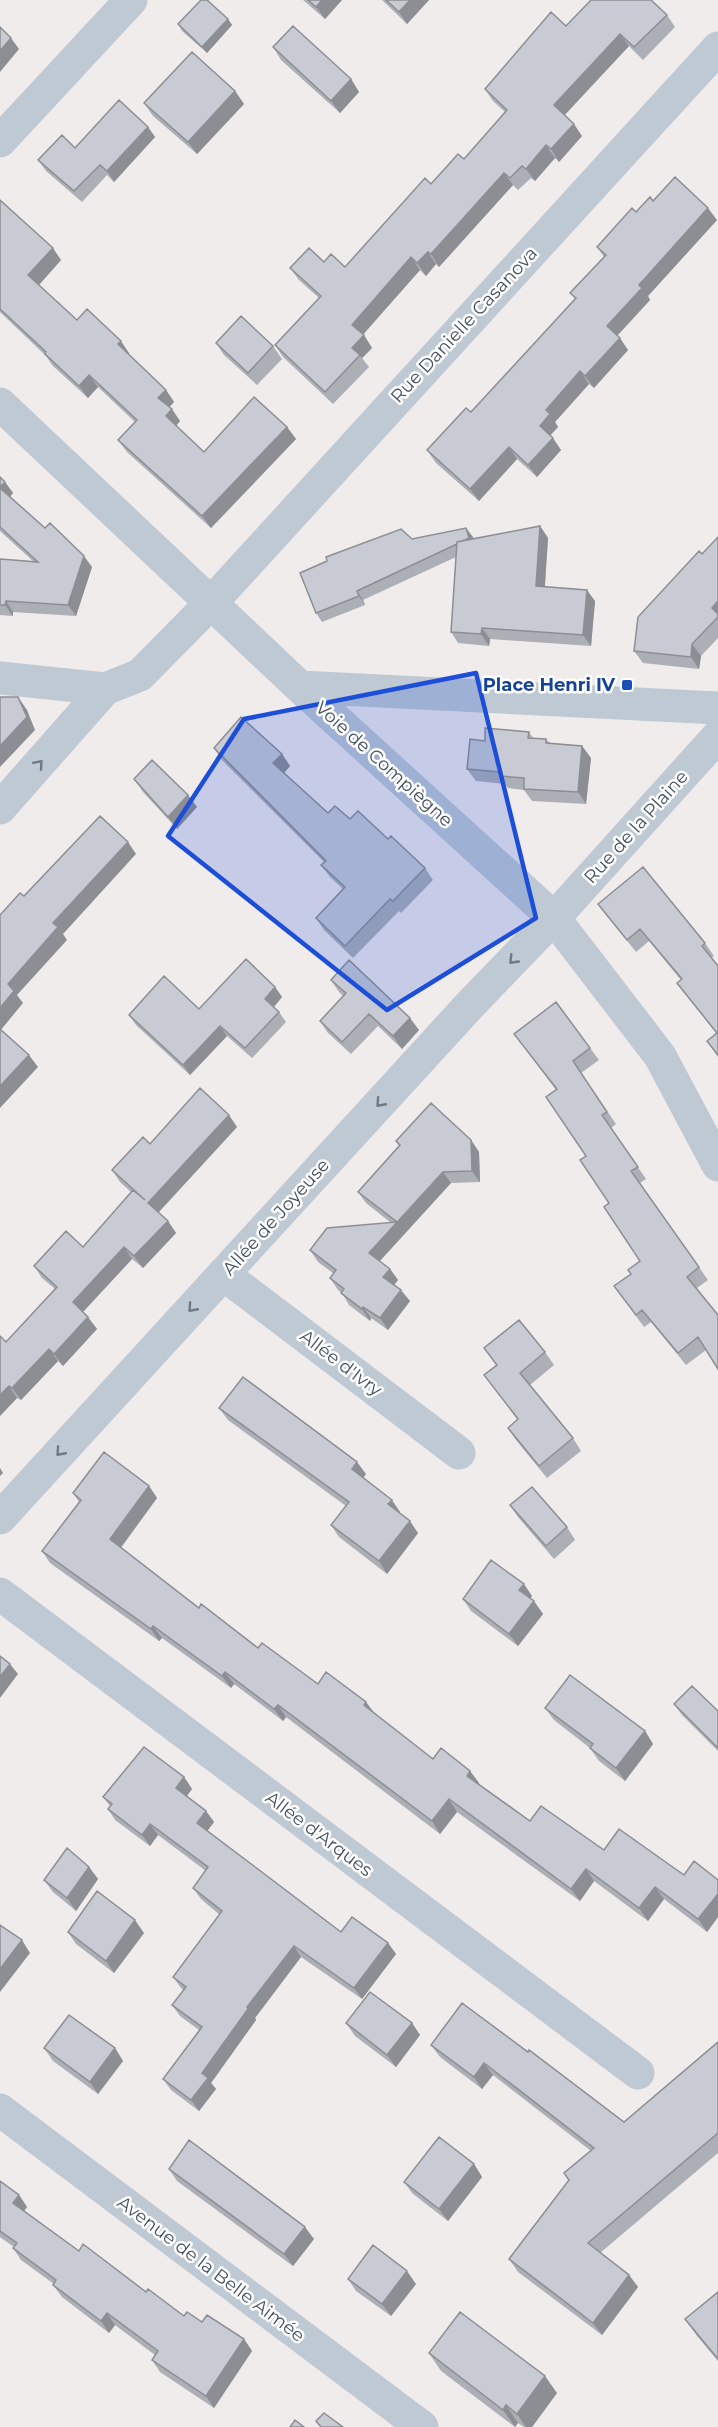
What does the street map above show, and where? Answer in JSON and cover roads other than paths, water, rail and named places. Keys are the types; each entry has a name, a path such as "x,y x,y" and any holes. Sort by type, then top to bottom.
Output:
{"street":[{"path":"0,141 131,0"},
{"name":"Rue Danielle Casanova","path":"105,689 140,675 211,603 718,48"},
{"name":"Voie de Compiègne","path":"0,404 300,687 554,918 660,1056 718,1165"},
{"path":"0,678 105,689"},
{"path":"300,687 718,708"},
{"path":"0,808 105,689"},
{"name":"Rue de la Plaine","path":"554,918 718,736"},
{"name":"Allée de Joyeuse","path":"0,1518 468,1007 554,918"},
{"name":"Allée d'Ivry","path":"223,1274 459,1453"},
{"name":"Allée d'Arques","path":"0,1594 638,2073"},
{"name":"Avenue de la Belle Aimée","path":"0,2110 422,2427"}],"place":[{"name":"Place Henri IV","path":"627,685"}]}
